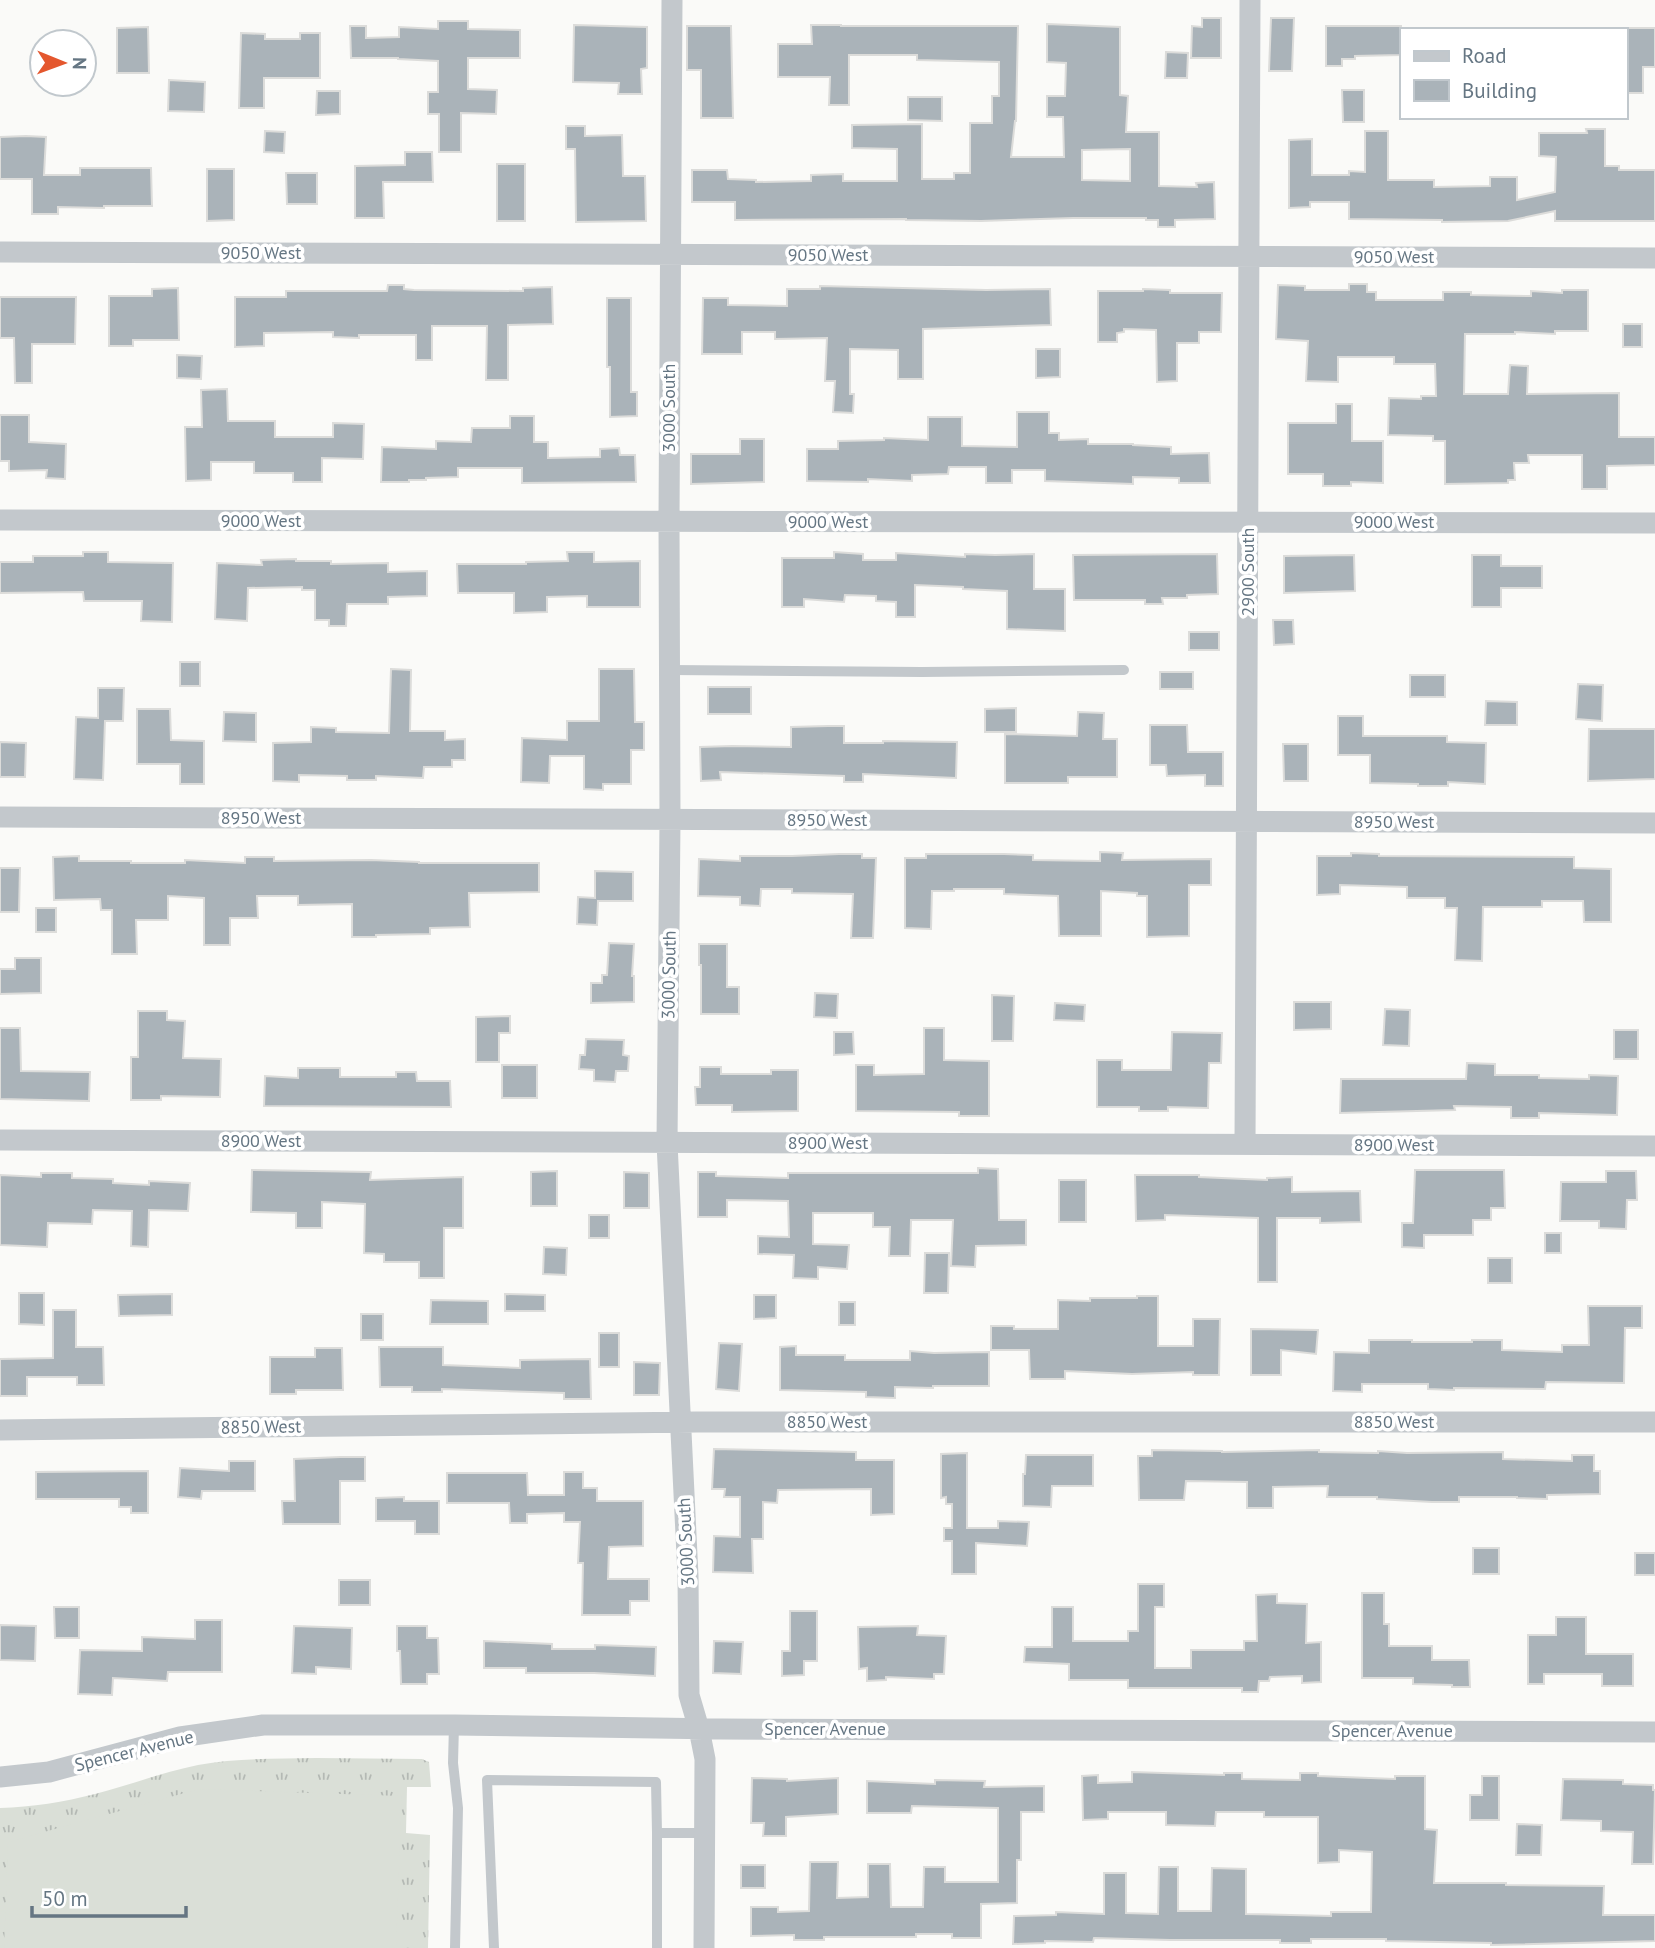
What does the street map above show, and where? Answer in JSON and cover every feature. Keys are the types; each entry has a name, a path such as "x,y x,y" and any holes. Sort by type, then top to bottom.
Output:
{"street":[{"name":"3000 South","path":"672,0 667,1143 688,1576 689,1695 705,1759 704,1948"},
{"name":"2900 South","path":"1245,1144 1250,0"},
{"name":"9050 West","path":"0,251 1655,258"},
{"name":"9000 West","path":"0,520 1655,523"},
{"name":"8950 West","path":"0,817 1655,823"},
{"name":"8900 West","path":"0,1140 1655,1146"},
{"name":"8850 West","path":"0,1430 679,1423 1655,1422"},
{"name":"Spencer Avenue","path":"0,1777 49,1772 180,1737 262,1725 1655,1732"}],"lane":[{"path":"670,670 1124,670"},
{"path":"454,1725 453,1763 458,1808 455,1948"},
{"path":"494,1948 488,1780 656,1782 657,1948"},
{"path":"657,1833 704,1833"}],"green space":[{"path":"422,1759 429,1762 431,1787 407,1787 406,1833 430,1835 428,1948 0,1948 0,1808 72,1799 198,1765 242,1760"},
{"path":"199,1789 402,1796 396,1948 4,1948 8,1842"}],"building":[{"path":"1202,18 1221,18 1221,58 1191,58 1192,26 1202,27"},
{"path":"1271,18 1294,18 1292,71 1269,71"},
{"path":"438,21 468,21 468,29 520,30 520,58 468,58 468,89 497,90 496,114 461,113 461,152 439,152 439,114 428,114 428,92 438,92 438,61 351,58 350,26 366,26 366,38 399,37 399,27 438,29"},
{"path":"1047,24 1120,27 1120,95 1128,96 1126,132 1159,132 1159,186 1197,187 1196,183 1214,182 1215,219 1175,220 1175,227 1158,227 1158,220 1146,218 981,221 735,220 735,202 692,202 692,170 727,170 728,179 756,182 811,181 811,175 843,174 843,181 897,181 897,149 852,148 852,125 922,124 922,179 954,179 954,173 970,173 970,123 992,123 992,96 999,96 999,62 917,60 917,55 849,55 849,105 829,105 830,77 778,77 778,44 812,44 811,25 1018,26 1016,121 1011,157 1064,157 1063,117 1047,117 1047,96 1065,96 1066,63 1047,62","holes":["1130,149 1130,181 1082,180 1082,150"]},
{"path":"574,25 647,27 647,68 641,69 642,94 618,94 619,83 573,82"},
{"path":"687,26 731,26 733,118 701,118 701,70 687,70"},
{"path":"1326,26 1401,26 1400,55 1355,56 1355,59 1342,59 1342,66 1326,66"},
{"path":"148,27 149,73 117,73 117,28"},
{"path":"1627,28 1655,28 1655,67 1643,67 1643,93 1627,93"},
{"path":"241,33 265,34 265,39 300,39 300,33 320,33 320,78 264,78 264,108 239,108"},
{"path":"1166,52 1188,53 1187,78 1165,78"},
{"path":"169,80 205,82 204,112 168,111"},
{"path":"1342,90 1364,90 1364,122 1343,122"},
{"path":"317,91 340,91 340,114 316,115"},
{"path":"908,97 942,97 942,121 908,120"},
{"path":"566,126 585,126 585,136 622,135 623,176 645,176 646,221 576,222 575,149 566,149"},
{"path":"1586,129 1605,129 1605,166 1619,166 1619,170 1655,170 1655,221 1555,221 1555,211 1508,221 1349,219 1349,202 1310,202 1310,207 1289,208 1289,140 1312,139 1312,175 1349,175 1349,171 1365,172 1365,131 1388,131 1388,180 1434,180 1434,187 1490,186 1490,177 1517,177 1517,200 1555,192 1556,157 1539,156 1539,133 1587,133"},
{"path":"265,131 285,132 284,153 264,152"},
{"path":"0,137 46,137 44,175 80,175 80,168 151,168 152,206 58,207 58,214 32,214 32,179 0,179"},
{"path":"405,152 432,152 433,182 383,182 384,218 355,218 355,166 405,165"},
{"path":"497,164 525,164 525,221 497,221"},
{"path":"207,169 234,169 234,220 207,221"},
{"path":"286,173 317,173 317,204 287,204"},
{"path":"1349,284 1367,284 1367,292 1376,292 1376,300 1443,300 1443,292 1531,296 1531,291 1562,293 1562,290 1588,290 1588,331 1555,331 1555,334 1465,334 1464,394 1508,394 1510,365 1528,366 1527,394 1619,393 1619,437 1655,437 1655,465 1607,466 1607,489 1582,489 1582,455 1528,455 1529,463 1514,463 1515,480 1508,480 1508,483 1445,484 1445,441 1433,441 1433,436 1388,435 1389,398 1421,399 1421,396 1436,396 1435,364 1394,364 1394,357 1338,357 1338,382 1306,381 1308,341 1276,339 1278,285 1305,286 1305,290 1349,290"},
{"path":"388,285 404,285 404,289 414,290 523,291 523,288 552,287 553,324 508,325 508,380 486,380 487,326 432,326 432,360 416,360 416,335 359,335 359,338 333,337 333,332 264,333 264,346 235,347 235,297 286,297 286,291 387,291"},
{"path":"820,286 1050,289 1051,325 923,329 923,379 898,379 898,350 850,349 850,394 854,394 853,413 833,412 835,381 825,381 827,338 775,339 775,332 742,332 742,354 702,354 703,298 728,298 728,305 787,306 787,289 820,289"},
{"path":"178,288 179,340 133,340 133,346 109,346 109,296 152,296 152,289"},
{"path":"1170,290 1170,293 1222,293 1221,332 1199,332 1199,343 1177,343 1177,381 1157,382 1156,330 1124,329 1124,332 1117,333 1117,342 1098,342 1098,291"},
{"path":"0,297 76,297 75,344 32,344 32,383 15,383 14,338 0,338"},
{"path":"607,298 631,298 631,392 637,392 637,416 610,417"},
{"path":"1623,324 1642,324 1642,347 1623,347"},
{"path":"1036,349 1060,349 1060,377 1036,378"},
{"path":"177,355 202,356 201,379 177,378"},
{"path":"227,389 228,421 275,421 275,437 333,437 333,423 364,424 363,459 322,458 322,482 293,482 293,473 254,473 254,462 211,462 211,480 186,481 185,427 202,427 201,390"},
{"path":"1336,404 1352,404 1352,441 1383,441 1383,483 1351,482 1351,486 1323,486 1323,474 1288,474 1288,423 1336,423"},
{"path":"1017,412 1049,412 1049,433 1059,433 1059,440 1088,439 1088,444 1171,447 1171,454 1209,453 1210,483 1179,483 1179,478 1133,477 1133,484 1045,481 1045,470 1012,470 1012,483 986,483 986,467 949,467 948,474 912,475 912,481 807,481 807,449 838,449 838,441 884,438 928,440 928,417 962,417 962,446 1017,447"},
{"path":"0,415 29,415 29,442 66,444 65,479 46,478 47,470 9,471 9,461 0,461"},
{"path":"510,416 534,416 534,442 548,442 548,458 600,457 600,449 619,448 620,455 635,455 636,482 522,483 522,468 458,468 458,477 381,482 382,447 436,449 436,441 471,442 472,428 510,428"},
{"path":"740,439 764,439 764,482 691,484 691,454 740,454"},
{"path":"83,552 108,552 108,562 173,563 172,622 141,621 142,601 84,601 83,592 0,593 0,562 33,562 33,556 83,556"},
{"path":"567,552 594,552 594,562 640,561 640,607 587,607 587,596 547,597 547,612 514,613 514,593 458,593 457,564 568,561"},
{"path":"834,552 863,554 863,560 896,560 896,553 965,557 965,554 1034,554 1034,589 1065,589 1065,631 1007,629 1007,591 963,587 915,585 915,617 896,617 896,602 876,601 876,596 845,595 844,602 804,599 804,607 782,607 782,558 834,558"},
{"path":"1217,554 1218,594 1162,598 1163,604 1145,604 1145,600 1074,600 1073,555"},
{"path":"1354,555 1355,591 1284,593 1284,556"},
{"path":"1472,555 1501,555 1501,566 1542,566 1542,588 1501,588 1501,607 1472,607"},
{"path":"261,560 331,561 331,564 388,563 388,572 427,571 427,596 388,597 388,604 347,604 346,626 329,626 329,620 315,620 315,590 302,590 302,587 248,588 247,621 215,619 217,563 262,565"},
{"path":"1273,620 1293,620 1294,644 1274,645"},
{"path":"1189,632 1219,632 1219,650 1189,650"},
{"path":"180,662 200,662 200,686 180,686"},
{"path":"391,669 411,670 410,731 445,731 445,740 465,739 465,760 452,760 452,767 424,767 423,778 376,776 376,780 347,780 347,776 299,775 299,782 273,781 273,743 311,742 311,727 336,728 336,732 389,733"},
{"path":"599,669 634,669 635,722 644,722 644,750 631,750 631,784 603,784 603,790 584,789 584,756 550,756 549,783 521,782 522,738 567,740 567,721 599,721"},
{"path":"1160,672 1193,672 1193,689 1160,689"},
{"path":"1410,675 1445,675 1445,697 1410,697"},
{"path":"1578,684 1603,685 1602,721 1576,719"},
{"path":"708,687 751,687 751,714 708,714"},
{"path":"98,688 124,688 123,721 105,721 103,780 74,779 76,717 98,718"},
{"path":"1486,701 1517,702 1517,725 1485,725"},
{"path":"1016,708 1016,732 985,732 985,709"},
{"path":"137,709 170,709 171,740 204,741 204,784 180,784 180,764 137,764"},
{"path":"224,712 256,713 256,742 223,741"},
{"path":"1078,712 1104,713 1103,739 1117,739 1117,777 1068,777 1068,783 1005,783 1005,734 1077,736"},
{"path":"1338,716 1363,716 1363,736 1447,736 1447,742 1486,743 1485,784 1448,782 1448,786 1418,786 1370,783 1370,755 1338,755"},
{"path":"1150,725 1187,725 1188,752 1223,752 1223,786 1205,786 1205,775 1167,776 1166,765 1150,765"},
{"path":"844,726 844,743 957,742 956,778 863,774 863,782 844,782 844,776 720,772 721,780 701,781 700,747 791,747 791,727"},
{"path":"1589,729 1655,729 1655,779 1588,781"},
{"path":"0,742 26,743 25,777 0,777"},
{"path":"1283,744 1308,744 1308,781 1284,781"},
{"path":"1100,852 1123,853 1122,860 1211,859 1211,885 1189,885 1189,936 1147,937 1147,896 1101,891 1101,936 1059,936 1058,896 1004,894 1004,889 932,891 931,929 905,928 905,858 926,858 926,854 1004,854 1033,855 1033,860 1100,861"},
{"path":"1351,853 1379,856 1574,857 1574,868 1611,869 1611,922 1584,922 1583,901 1542,901 1542,907 1483,907 1482,961 1455,960 1457,908 1445,908 1445,898 1407,898 1407,887 1340,885 1340,894 1317,895 1317,856 1351,856"},
{"path":"862,854 862,858 876,858 873,938 851,938 853,894 792,893 792,889 761,889 760,906 740,905 740,897 698,896 699,859 740,861 740,856"},
{"path":"79,856 79,861 131,863 185,863 185,860 245,863 245,857 274,857 274,861 539,863 539,892 469,893 470,927 430,928 430,934 376,937 352,937 352,904 298,905 298,896 257,896 258,918 230,918 230,945 204,945 204,898 168,896 168,920 136,920 137,954 112,954 112,910 101,910 100,899 54,900 53,857"},
{"path":"0,868 20,868 19,912 0,912"},
{"path":"595,871 633,872 633,901 598,901 597,925 577,924 578,897 595,898"},
{"path":"36,908 56,908 56,932 36,932"},
{"path":"609,943 634,944 634,1002 591,1003 591,983 602,983 602,975 607,975"},
{"path":"699,944 727,944 727,987 739,987 739,1014 701,1014"},
{"path":"15,958 41,958 41,993 0,994 0,969 15,969"},
{"path":"815,993 838,994 837,1018 814,1017"},
{"path":"992,995 1014,996 1013,1041 992,1041"},
{"path":"1294,1002 1331,1002 1331,1029 1294,1030"},
{"path":"1055,1003 1085,1005 1084,1021 1054,1020"},
{"path":"1385,1009 1410,1010 1409,1046 1383,1045"},
{"path":"138,1011 167,1011 167,1020 185,1021 183,1058 221,1059 220,1097 161,1096 161,1100 131,1100 131,1057 138,1057"},
{"path":"510,1016 510,1033 499,1033 499,1062 476,1062 476,1017"},
{"path":"0,1028 20,1028 21,1071 90,1072 89,1101 0,1099"},
{"path":"924,1028 944,1028 944,1060 989,1061 989,1116 959,1116 959,1112 856,1111 856,1065 874,1065 874,1075 924,1074"},
{"path":"1614,1030 1638,1030 1638,1059 1614,1059"},
{"path":"834,1032 853,1032 854,1054 834,1055"},
{"path":"1172,1032 1222,1033 1221,1063 1209,1063 1208,1108 1168,1107 1168,1111 1139,1111 1139,1107 1097,1107 1097,1060 1122,1060 1122,1070 1171,1070"},
{"path":"586,1039 624,1040 623,1055 629,1056 628,1071 616,1071 615,1082 594,1081 594,1070 579,1069 580,1055 585,1055"},
{"path":"1467,1063 1495,1064 1495,1075 1589,1079 1589,1075 1618,1076 1617,1115 1539,1113 1539,1118 1511,1118 1511,1107 1454,1106 1455,1110 1340,1113 1341,1079 1466,1079"},
{"path":"502,1065 537,1065 537,1098 502,1098"},
{"path":"700,1067 721,1067 721,1074 771,1074 771,1070 798,1070 798,1111 732,1112 732,1105 696,1105 695,1087 700,1087"},
{"path":"298,1068 340,1068 340,1077 396,1077 396,1072 416,1072 417,1081 450,1081 451,1107 264,1106 265,1076 298,1078"},
{"path":"978,1168 998,1169 999,1220 1026,1220 1026,1245 976,1246 975,1267 951,1266 953,1220 911,1220 910,1256 889,1256 890,1227 873,1227 873,1213 813,1213 813,1244 849,1245 847,1269 818,1267 818,1279 793,1278 794,1255 758,1254 758,1236 789,1237 788,1201 727,1200 727,1217 698,1217 698,1172 716,1172 716,1176 788,1178 788,1173 978,1173"},
{"path":"252,1170 371,1172 370,1180 463,1177 463,1228 444,1228 444,1278 419,1278 419,1262 384,1262 384,1254 364,1253 365,1204 322,1202 322,1228 296,1228 296,1213 251,1212"},
{"path":"1415,1170 1504,1170 1505,1208 1491,1208 1491,1220 1473,1220 1473,1235 1424,1235 1424,1248 1402,1247 1402,1223 1413,1223"},
{"path":"557,1171 557,1206 531,1206 531,1172"},
{"path":"1606,1171 1636,1171 1637,1200 1627,1200 1626,1229 1599,1228 1599,1221 1560,1221 1561,1182 1606,1182"},
{"path":"624,1172 649,1173 649,1208 624,1208"},
{"path":"41,1173 72,1173 72,1178 113,1179 113,1183 190,1183 188,1211 149,1210 148,1247 131,1246 132,1211 93,1210 92,1224 48,1223 47,1247 0,1245 0,1175 41,1177"},
{"path":"1135,1175 1199,1175 1267,1180 1292,1177 1292,1192 1360,1191 1361,1222 1320,1223 1320,1218 1277,1218 1277,1282 1258,1282 1258,1218 1165,1215 1165,1220 1136,1221"},
{"path":"1059,1180 1086,1180 1086,1222 1059,1222"},
{"path":"589,1215 609,1215 609,1238 589,1238"},
{"path":"1545,1233 1561,1233 1561,1253 1545,1253"},
{"path":"544,1247 567,1248 566,1275 543,1274"},
{"path":"925,1253 949,1253 948,1293 924,1293"},
{"path":"1488,1258 1512,1258 1512,1283 1488,1283"},
{"path":"19,1293 44,1293 44,1325 19,1324"},
{"path":"172,1294 172,1315 119,1316 118,1295"},
{"path":"505,1294 545,1295 545,1311 505,1311"},
{"path":"754,1295 776,1295 776,1318 754,1319"},
{"path":"1158,1296 1158,1346 1193,1346 1193,1319 1220,1319 1219,1375 1193,1375 1193,1372 1132,1374 1065,1371 1065,1379 1030,1379 1029,1350 991,1350 991,1326 1058,1329 1058,1300 1090,1301 1090,1298"},
{"path":"431,1300 488,1301 488,1324 430,1324"},
{"path":"839,1302 855,1302 855,1325 839,1325"},
{"path":"1588,1306 1642,1306 1642,1328 1625,1328 1624,1383 1546,1382 1545,1389 1454,1390 1428,1389 1428,1384 1362,1384 1362,1392 1333,1391 1334,1352 1369,1353 1369,1340 1502,1340 1502,1350 1562,1352 1562,1345 1589,1345"},
{"path":"53,1310 76,1310 76,1347 103,1347 104,1385 77,1385 77,1377 27,1377 27,1396 0,1396 0,1359 53,1358"},
{"path":"361,1314 383,1314 383,1340 361,1340"},
{"path":"1251,1329 1318,1330 1316,1354 1281,1350 1281,1375 1251,1375"},
{"path":"599,1333 619,1333 619,1367 599,1367"},
{"path":"719,1343 742,1344 739,1391 716,1389"},
{"path":"796,1346 796,1355 845,1355 845,1360 910,1360 910,1351 989,1352 989,1386 895,1387 895,1398 866,1397 866,1392 780,1390 780,1347"},
{"path":"379,1347 443,1347 443,1365 520,1368 520,1360 590,1359 591,1399 564,1399 564,1393 442,1389 442,1392 412,1392 412,1387 380,1387"},
{"path":"315,1348 342,1348 343,1390 296,1390 296,1394 270,1394 270,1357 315,1357"},
{"path":"634,1362 660,1363 659,1395 634,1395"},
{"path":"714,1449 856,1452 856,1460 894,1460 894,1514 871,1515 871,1489 778,1490 777,1503 763,1502 763,1539 752,1539 753,1573 713,1572 714,1536 740,1537 740,1497 724,1497 725,1489 712,1489"},
{"path":"1152,1450 1503,1452 1503,1459 1572,1461 1572,1455 1594,1455 1594,1471 1600,1471 1600,1494 1547,1495 1547,1499 1459,1497 1459,1502 1432,1502 1377,1497 1327,1497 1328,1486 1273,1487 1273,1508 1247,1508 1247,1482 1186,1481 1184,1500 1139,1500 1138,1456 1152,1456"},
{"path":"967,1453 967,1528 998,1528 998,1521 1029,1522 1027,1546 976,1543 976,1574 952,1574 952,1541 944,1541 944,1528 952,1528 952,1504 946,1504 946,1497 941,1498 941,1454"},
{"path":"1026,1455 1093,1455 1093,1486 1052,1486 1051,1507 1023,1506"},
{"path":"365,1457 365,1481 340,1481 340,1524 283,1524 282,1501 295,1501 294,1459"},
{"path":"229,1461 255,1461 255,1491 202,1491 201,1499 178,1497 180,1468 229,1471"},
{"path":"148,1471 148,1513 131,1513 131,1507 119,1507 119,1499 36,1499 36,1472"},
{"path":"564,1472 583,1472 583,1488 597,1488 597,1501 643,1501 643,1546 609,1547 608,1579 649,1579 649,1601 630,1601 630,1615 582,1615 583,1563 578,1563 580,1522 564,1522 564,1513 527,1514 527,1523 510,1523 509,1503 447,1503 447,1473 527,1473 528,1495 564,1495"},
{"path":"404,1497 404,1501 439,1501 439,1534 415,1534 415,1521 376,1521 376,1498"},
{"path":"1473,1548 1499,1548 1499,1574 1473,1574"},
{"path":"1635,1553 1655,1553 1655,1575 1635,1575"},
{"path":"339,1580 370,1580 370,1605 339,1605"},
{"path":"1138,1584 1164,1584 1164,1607 1155,1607 1155,1668 1191,1668 1191,1650 1244,1650 1244,1641 1257,1641 1256,1595 1277,1594 1277,1603 1307,1604 1306,1643 1321,1642 1321,1682 1302,1683 1302,1676 1270,1677 1269,1681 1259,1681 1258,1692 1242,1692 1242,1688 1128,1688 1128,1680 1069,1680 1069,1664 1024,1662 1025,1647 1052,1647 1052,1607 1073,1607 1073,1641 1128,1641 1128,1631 1138,1631"},
{"path":"1362,1593 1384,1593 1384,1624 1389,1624 1389,1646 1432,1646 1432,1660 1469,1660 1470,1687 1413,1684 1413,1678 1362,1678"},
{"path":"54,1607 79,1607 79,1638 55,1638"},
{"path":"790,1611 817,1611 817,1661 804,1661 804,1675 782,1676 782,1651 790,1651"},
{"path":"1556,1617 1586,1617 1586,1654 1633,1654 1633,1686 1602,1686 1602,1674 1544,1674 1544,1684 1528,1684 1528,1635 1556,1635"},
{"path":"195,1620 222,1620 222,1672 168,1672 167,1681 113,1678 112,1695 78,1694 80,1650 142,1651 142,1637 195,1639"},
{"path":"0,1625 36,1626 35,1661 0,1660"},
{"path":"294,1626 352,1628 351,1669 316,1667 316,1674 292,1673"},
{"path":"397,1626 427,1626 427,1638 438,1638 439,1674 427,1674 427,1684 401,1684"},
{"path":"918,1626 917,1635 946,1636 944,1674 934,1674 934,1679 886,1677 886,1680 867,1681 867,1668 859,1669 858,1627"},
{"path":"484,1641 552,1644 552,1649 595,1649 595,1645 656,1647 655,1676 526,1673 526,1668 484,1668"},
{"path":"714,1641 743,1642 741,1674 713,1673"},
{"path":"1132,1772 1224,1775 1242,1773 1242,1779 1300,1780 1300,1773 1395,1779 1395,1776 1425,1776 1425,1829 1437,1830 1434,1883 1604,1886 1603,1915 1655,1915 1655,1941 1491,1945 1386,1939 1311,1939 1311,1943 1280,1943 1280,1940 1094,1938 1093,1942 1045,1941 1013,1944 1014,1916 1056,1915 1056,1912 1104,1914 1104,1873 1126,1873 1126,1913 1158,1914 1159,1867 1178,1867 1178,1911 1211,1911 1212,1868 1246,1869 1246,1914 1331,1916 1331,1912 1371,1912 1372,1852 1339,1850 1339,1862 1318,1863 1318,1817 1264,1817 1264,1812 1216,1812 1215,1826 1166,1825 1166,1812 1108,1812 1108,1819 1083,1820 1082,1776 1098,1775 1098,1783 1132,1782"},
{"path":"1482,1776 1499,1776 1499,1820 1470,1820 1470,1795 1482,1795"},
{"path":"752,1778 787,1781 838,1778 838,1814 786,1817 786,1836 763,1836 764,1823 751,1823"},
{"path":"1563,1779 1623,1780 1623,1784 1653,1785 1653,1864 1632,1864 1633,1832 1601,1831 1601,1821 1561,1820"},
{"path":"935,1780 985,1781 984,1787 1044,1786 1044,1812 1021,1812 1021,1860 1017,1860 1017,1903 981,1904 981,1938 952,1938 952,1934 916,1934 916,1937 824,1937 824,1940 794,1940 794,1935 751,1936 751,1907 778,1907 778,1912 809,1911 810,1862 838,1862 837,1898 868,1897 868,1864 890,1864 891,1907 923,1907 924,1867 945,1867 945,1882 998,1882 998,1808 912,1806 911,1813 867,1813 867,1781 935,1784"},
{"path":"1517,1824 1542,1825 1541,1855 1516,1855"},
{"path":"741,1865 765,1865 765,1888 741,1888"}]}
